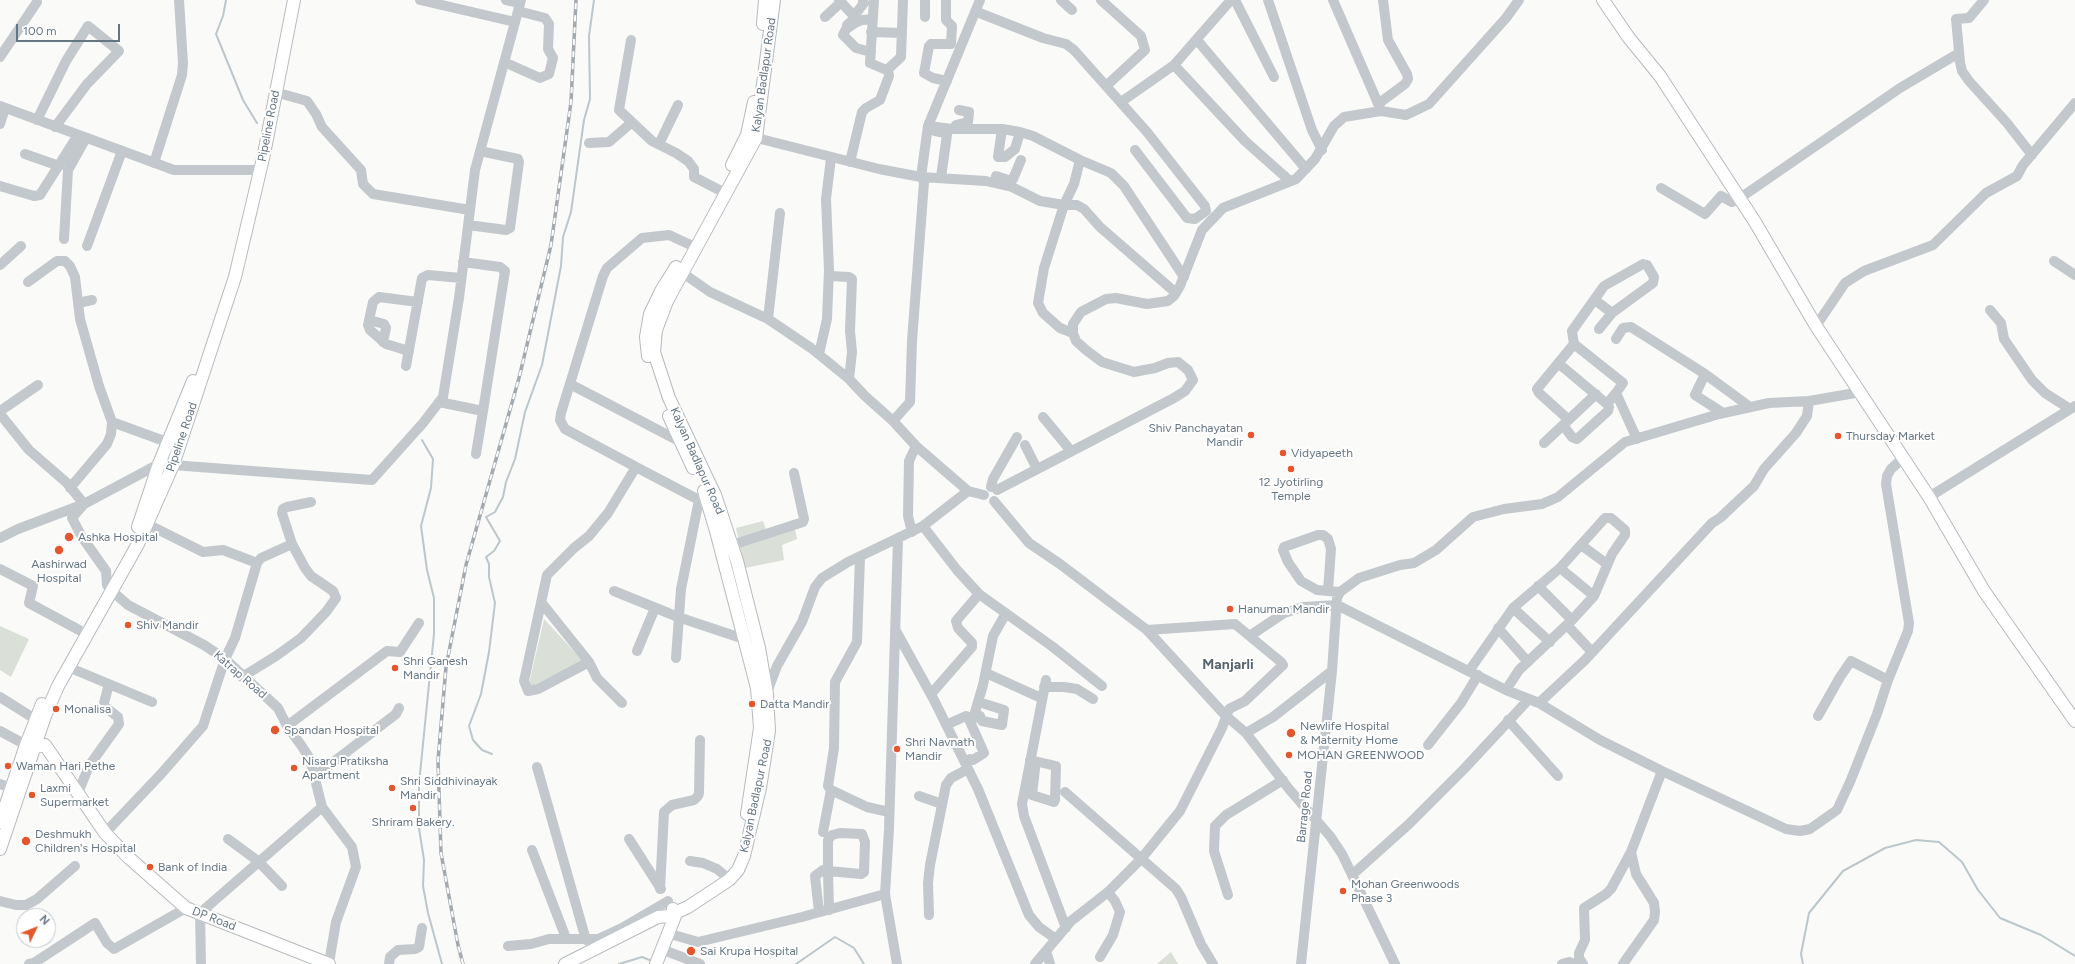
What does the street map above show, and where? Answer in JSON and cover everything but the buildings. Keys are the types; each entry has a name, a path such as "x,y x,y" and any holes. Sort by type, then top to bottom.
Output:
{"main road":[{"name":"Pipeline Road","path":"0,822 6,786 35,745 35,719 79,630 110,588 125,556 140,523 167,442 203,356 233,268 266,132 287,0"},
{"name":"Pipeline Road","path":"0,849 45,716 68,667 110,588 147,524 173,465 235,278 294,0"},
{"path":"565,964 658,917 672,906 699,891 723,874 732,864 740,846 745,827 760,728 757,688 707,498 696,464 656,382 648,358 646,337 650,314 662,290 678,270 693,245 751,137 759,72 765,0"},
{"name":"Kalyan Badlapur Road","path":"751,137 774,0"},
{"path":"1603,0 1629,38 1660,76 1740,198 1816,326 1929,497 1984,591 2075,721"},
{"name":"Kalyan Badlapur Road","path":"672,906 688,907 729,880 738,870 744,856 760,788 769,731 767,694 759,648 732,546 707,498"},
{"path":"35,719 40,732"},
{"name":"DP Road","path":"35,745 78,793 105,833 128,857 186,908 330,964"},
{"path":"659,955 667,933 672,906"}],"street":[{"path":"154,163 182,75 180,0"},
{"path":"420,0 515,22"},
{"path":"504,62 540,78 549,74 553,58 548,49 549,24 544,18 520,5 506,0"},
{"path":"838,33 854,19 854,16 864,4 864,0"},
{"path":"874,0 869,19 867,51 870,63 872,65 888,69"},
{"path":"888,69 901,58 903,0"},
{"path":"925,0 925,17"},
{"path":"946,0 946,20 952,26 969,29"},
{"path":"893,421 910,402 912,341 924,182 921,177 929,125 980,0"},
{"path":"1061,0 1072,10"},
{"path":"1101,0 1141,36 1145,50 1106,86"},
{"path":"1121,102 1174,65 1231,0"},
{"path":"1235,0 1274,77"},
{"path":"1268,0 1312,130 1322,150"},
{"path":"1333,0 1379,107"},
{"path":"994,501 987,501 984,495 985,490 994,489 1037,469 1185,391 1193,380 1188,370 1178,362 1168,363 1155,368 1134,372 1117,368 1102,362 1076,341 1072,333 1074,324 1081,312 1106,300 1116,298 1148,304 1159,304 1168,301 1176,293 1184,277 1202,230 1223,208 1296,179 1322,150 1334,126 1344,117 1379,107 1405,84 1408,79 1407,74 1388,40 1383,0"},
{"path":"1379,107 1406,115 1429,104 1506,18 1519,0"},
{"path":"1984,0 1969,18 1956,19 1962,71 1969,81 2007,123 2032,155"},
{"path":"0,57 37,2"},
{"path":"0,538 18,529 84,504 159,464 372,480 443,396 461,278 475,170 520,5"},
{"path":"832,7 854,16"},
{"path":"976,12 1043,38 1066,44 1074,50 1121,102 1205,206 1206,211 1195,219 1187,218 1135,150"},
{"path":"867,51 871,32 869,19"},
{"path":"867,51 856,48 843,35 846,29 855,23 869,19"},
{"path":"37,120 66,62 88,26 119,51 87,84 55,127"},
{"path":"950,44 952,26"},
{"path":"871,32 902,33"},
{"path":"631,40 619,110 631,123 652,141 688,160 694,169 694,177 722,191"},
{"path":"1197,40 1306,169"},
{"path":"947,81 933,78 924,73 929,46 931,44 950,44 961,49"},
{"path":"1661,188 1705,214 1722,196 1732,202 1900,88 1959,53"},
{"path":"1174,65 1246,141 1290,181"},
{"path":"850,162 862,112 880,100 889,76 888,69"},
{"path":"275,92 307,101 316,114 322,127 361,170 363,184 373,194 470,210"},
{"path":"1816,326 1845,283 1864,271 1933,245 1986,194 2017,176 2023,165 2075,102"},
{"path":"659,144 678,105"},
{"path":"0,124 3,107 174,170 256,170"},
{"path":"953,126 968,122 969,112 959,110"},
{"path":"589,143 609,142 631,123"},
{"path":"929,125 1020,132 1033,136 1080,160 1111,173 1120,180 1184,277"},
{"path":"929,125 947,135 941,178"},
{"path":"1002,130 998,157 1005,157 1015,149 1020,132"},
{"path":"0,186 34,196 40,195 59,166 82,136"},
{"path":"64,239 68,170 82,136"},
{"path":"751,137 831,158 921,177 941,178 996,176 1011,181 1021,160"},
{"path":"87,246 122,151"},
{"path":"468,225 506,230 510,228 519,162 518,159 480,151"},
{"path":"25,154 59,166"},
{"path":"819,354 827,319 829,276 826,199 831,158"},
{"path":"1072,333 1060,328 1043,313 1038,303 1044,268 1064,205 1074,184 1080,160"},
{"path":"996,176 1012,187 1040,201 1064,205 1077,205 1084,209 1100,227 1176,293"},
{"path":"768,319 780,213"},
{"path":"676,658 681,589 707,498 636,467 565,429 561,425 561,413 603,276 607,268 642,238 669,235 693,245"},
{"path":"0,265 21,246"},
{"path":"28,282 57,261 65,261 70,266 75,277 80,319 99,386 112,422 111,434 107,444 70,488"},
{"path":"2054,261 2075,275"},
{"path":"463,262 500,267 505,271 476,454"},
{"path":"1599,328 1612,314 1653,283 1654,276 1647,265 1643,264 1607,284 1572,331 1574,344 1622,382 1616,393 1607,404"},
{"path":"678,270 710,292 768,319 819,354 893,421 916,446 968,491 984,495"},
{"path":"406,366 424,276 461,278"},
{"path":"829,276 849,277 852,279 850,331 852,352 848,379"},
{"path":"409,351 383,342 369,328 369,320 374,302 378,297 418,302"},
{"path":"78,303 92,300"},
{"path":"1595,300 1612,314"},
{"path":"1929,497 2073,407 2045,392 2032,380 2004,339 2001,323 1990,310"},
{"path":"369,320 384,324 386,328 383,342"},
{"path":"1616,339 1623,328 1631,328 1705,374 1750,407"},
{"path":"1558,363 1596,394 1609,407 1608,411 1577,439 1572,437 1566,422 1537,389 1558,363 1574,344"},
{"path":"1705,374 1695,395 1723,413"},
{"path":"570,384 684,440"},
{"path":"38,385 0,413 29,450 70,488 84,504"},
{"path":"1328,591 1331,549 1328,539 1323,535 1318,535 1284,547 1283,550 1288,562 1301,581 1316,590 1328,591 1340,592 1359,578 1400,565 1414,563 1436,550 1473,517 1504,509 1542,504 1558,498 1624,442 1723,413 1750,407 1769,403 1809,401 1861,392"},
{"path":"1616,393 1637,438"},
{"path":"1544,443 1596,394"},
{"path":"1539,703 1592,652 1712,524 1754,486 1764,469 1796,433 1807,416 1809,401"},
{"path":"439,402 483,411"},
{"path":"1043,417 1071,451"},
{"path":"112,422 167,442"},
{"path":"994,501 998,496 994,489 993,479 1017,437"},
{"path":"1025,445 1037,469"},
{"path":"912,532 908,516 909,461 916,446"},
{"path":"1251,635 1284,613 1303,607 1337,606 1506,690 1539,703 1600,740 1662,772 1786,829 1800,831 1810,829 1837,810 1874,722 1888,680 1902,649 1909,623 1886,484 1887,476 1891,469 1903,458"},
{"path":"588,662 538,689 528,690 524,681 547,575 574,548 589,536 608,513 636,467"},
{"path":"732,546 803,522 804,519 794,473"},
{"path":"759,704 767,694 777,666 802,622 816,587 822,578 834,570 923,526 968,491"},
{"path":"994,501 1029,543 1060,564 1147,630 1226,715 1246,733 1342,854 1395,964"},
{"path":"242,677 276,656 301,638 326,612 336,598 333,591 311,576 305,568 292,544 282,513 283,509 311,502"},
{"path":"84,504 72,518 82,537 106,571 110,588"},
{"path":"1428,745 1461,703 1473,673 1498,628 1513,608 1560,568 1605,518 1608,517 1625,530 1625,535 1607,564 1594,596 1570,623 1519,670 1506,690"},
{"path":"147,524 202,552 223,550 257,563"},
{"path":"923,526 957,570 979,594 1102,686"},
{"path":"897,964 885,894 896,631 898,539"},
{"path":"105,833 161,774 203,726 225,659 235,638 257,563 261,558 292,544"},
{"path":"1581,545 1607,564"},
{"path":"823,832 830,790 828,786 834,748 835,682 857,642 860,558"},
{"path":"1560,568 1594,596"},
{"path":"0,569 33,586 29,603 79,630"},
{"path":"1538,586 1570,623 1592,652"},
{"name":"Katrap Road","path":"110,588 128,606 204,645 225,659 242,677 278,708 287,726 310,759 322,807 352,847 356,867 336,922 330,964"},
{"path":"614,591 678,617 744,639"},
{"name":"Barrage Road","path":"1301,964 1332,670 1337,598 1340,592"},
{"path":"931,694 972,647 972,643 958,628 956,621 979,594"},
{"path":"541,602 588,662 598,678 622,703"},
{"path":"636,651 655,608"},
{"path":"1513,608 1550,642"},
{"path":"985,704 1004,710 1002,725 982,721 980,716 974,717 986,673 993,636 1006,613"},
{"path":"287,726 387,651 400,652 419,623"},
{"path":"1035,964 1066,928 1108,892 1141,859 1180,811 1222,728 1226,715 1232,706 1245,701 1282,665 1281,662 1251,635 1235,624 1147,630"},
{"path":"1498,628 1528,662"},
{"path":"896,631 959,743 1029,915 1039,927 1056,939"},
{"path":"1818,716 1840,677 1851,661 1888,680"},
{"path":"68,667 152,702"},
{"path":"1246,733 1273,717 1332,670"},
{"path":"986,673 1041,698"},
{"path":"1066,928 1024,816 1022,804 1033,761 1041,698 1045,683 1077,689 1093,699"},
{"path":"78,793 89,766 119,724 118,717 105,707 104,703 110,684"},
{"path":"0,697 35,719"},
{"path":"1352,875 1409,824 1464,769 1529,699"},
{"path":"314,777 396,714 400,708"},
{"path":"929,915 928,883 930,865 948,781 973,760 984,754 968,717 966,716 949,723"},
{"path":"1508,720 1558,776"},
{"path":"0,731 35,745"},
{"path":"660,889 664,812 672,805 694,800 698,796 700,740"},
{"path":"537,767 586,940"},
{"path":"1583,964 1579,958 1579,953 1585,940 1584,908 1606,894 1611,889 1631,852 1662,772"},
{"path":"1228,895 1214,851 1216,826 1226,815 1283,780"},
{"path":"830,790 867,807 889,812"},
{"path":"1065,792 1176,889 1182,897 1201,944 1212,964"},
{"path":"919,796 942,804"},
{"path":"201,964 200,913 258,861 322,807"},
{"path":"819,912 816,876 818,873 828,871 861,874 864,872 865,842 862,834 832,835 828,845 828,871 829,910"},
{"path":"228,839 258,861 282,886"},
{"path":"508,946 566,938 586,940 598,939 672,906 629,839"},
{"path":"532,850 566,938"},
{"path":"1622,964 1654,920 1655,912 1654,903 1636,874 1631,852"},
{"path":"690,862 703,863 717,869 723,874"},
{"path":"0,901 16,906 26,905 36,899 75,866"},
{"path":"1100,957 1113,935 1120,912 1115,900 1108,892"},
{"path":"667,933 698,942 829,910 885,894"},
{"path":"29,964 40,959 95,923 107,942 114,949 186,908"},
{"path":"389,964 390,958 398,950 415,949 419,947 422,928"},
{"path":"1046,951 1050,964"},
{"path":"659,955 700,964"},
{"path":"1562,964 1569,962 1574,964"}],"shaded area":[{"path":"763,521 767,533 794,525 797,539 782,545 784,560 745,568 736,528"},
{"path":"544,619 583,661 528,688"},
{"path":"0,626 29,639 11,677 0,670"},
{"path":"1171,952 1178,964 1157,964 1158,963"}],"waterway":[{"path":"226,0 223,16 216,34 243,100 257,123"},
{"path":"492,754 482,750 473,740 469,726 481,694 489,652 495,603 489,577 489,564 486,557 494,551 500,541 486,517 495,512 503,497 506,482 515,459 525,412 542,365 561,266 563,237 571,212 584,120 590,99 589,36 594,0"},
{"path":"422,440 433,459 431,488 421,526 427,570 434,598 434,634 419,784 419,828 424,860 423,886 428,913 442,964"},
{"path":"1803,964 1801,954 1809,913 1843,871 1885,848 1916,840 1939,842 1962,862 1978,890 2000,918 2041,935 2075,956"},
{"path":"796,964 835,937 854,948 864,964"},
{"path":"619,964 642,957 652,961"}],"railway":[{"path":"463,964 458,945 441,853 438,761 446,667 466,565 519,378 551,245 571,102 576,0"}],"place":[{"name":"Shiv Panchayatan Mandir","path":"1251,435"},
{"name":"Thursday Market","path":"1838,436"},
{"name":"Vidyapeeth","path":"1283,453"},
{"name":"12 Jyotirling Temple","path":"1291,469"},
{"name":"Ashka Hospital","path":"69,537"},
{"name":"Aashirwad Hospital","path":"59,550"},
{"name":"Hanuman Mandir","path":"1230,609"},
{"name":"Shiv Mandir","path":"128,625"},
{"name":"Shri Ganesh Mandir","path":"395,668"},
{"name":"Datta Mandir","path":"752,704"},
{"name":"Monalisa","path":"56,709"},
{"name":"Spandan Hospital","path":"275,730"},
{"name":"Newlife Hospital & Maternity Home","path":"1291,733"},
{"name":"Shri Navnath Mandir","path":"897,749"},
{"name":"MOHAN GREENWOOD","path":"1289,755"},
{"name":"Waman Hari Pethe","path":"8,766"},
{"name":"Nisarg Pratiksha Apartment","path":"294,768"},
{"name":"Shri Siddhivinayak Mandir","path":"392,788"},
{"name":"Laxmi Supermarket","path":"32,795"},
{"name":"Shriram Bakery.","path":"413,808"},
{"name":"Deshmukh Children's Hospital","path":"26,841"},
{"name":"Bank of India","path":"150,867"},
{"name":"Mohan Greenwoods Phase 3","path":"1343,891"},
{"name":"Sai Krupa Hospital","path":"691,951"}],"district":[{"name":"Manjarli","path":"1228,665"}]}
